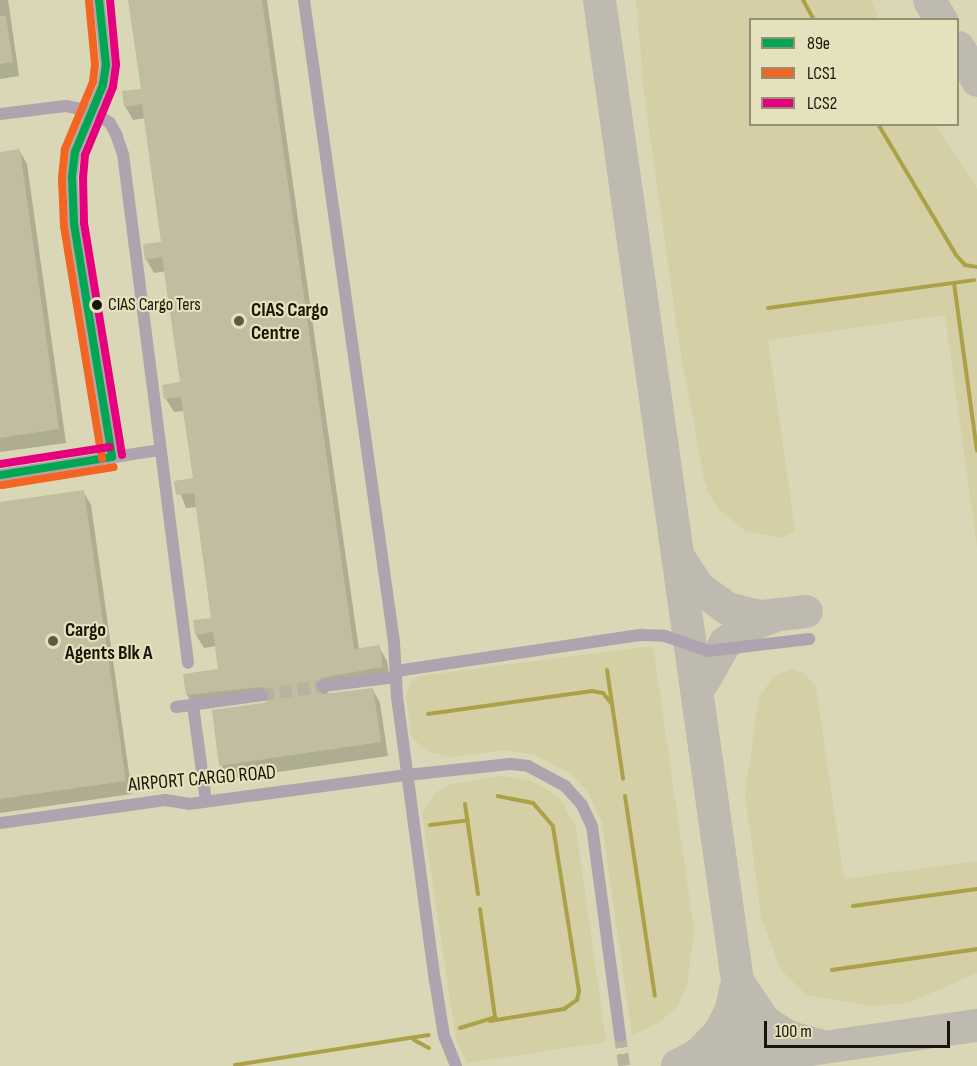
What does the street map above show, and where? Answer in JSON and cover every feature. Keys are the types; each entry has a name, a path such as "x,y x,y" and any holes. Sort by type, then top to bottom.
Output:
{"lane":[{"path":"99,0 106,65 103,85 75,152 74,212 112,457"},
{"path":"304,0 444,1036 456,1066"},
{"path":"0,114 66,106 91,111 110,123 123,154 188,663"},
{"path":"0,474 160,450"},
{"path":"323,686 641,635 665,636 708,651 809,639"},
{"path":"176,707 262,695"},
{"path":"193,705 206,801"},
{"name":"AIRPORT CARGO ROAD","path":"0,823 165,800 189,804 407,775 519,765 543,772 574,795 588,815 594,835 620,1036"}],"shaded area":[{"path":"0,0 977,0 977,1066 0,1066"},
{"path":"636,0 872,0 878,18 749,18 749,126 937,126 977,189 977,547 945,315 768,340 795,530 781,538 746,531 720,511 710,496 704,479 679,342 644,92"},
{"path":"653,646 694,930 687,984 678,1006 661,1021 632,1036 602,823 589,794 571,774 533,754 507,750 451,757 429,752 412,738 406,696 412,681 419,676"},
{"path":"791,669 805,674 816,687 844,879 977,861 977,973 908,1003 871,1006 806,995 781,970 761,917 745,793 759,698 773,677"},
{"path":"501,776 528,780 546,788 562,802 576,827 606,1042 467,1063 456,1039 422,812 435,793 447,785"}],"building":[{"name":"CIAS Cargo Centre","path":"128,0 262,0 354,649 380,645 383,667 321,678 315,688 323,694 373,688 381,742 219,766 212,710 264,703 269,699 269,690 261,687 186,695 183,674 218,669 213,632 195,635 193,620 211,618 194,493 176,495 174,481 193,478 181,397 164,399 162,385 180,382 162,257 145,260 143,244 161,242 142,104 124,107 122,91 141,89"},
{"path":"0,16 6,16 13,62 0,64"},
{"path":"20,149 59,429 0,438 0,152"},
{"name":"Cargo Agents Blk A","path":"84,490 126,781 0,799 0,502"}],"waterway":[{"path":"803,0 813,18"},
{"path":"879,126 956,255 965,265 977,267"},
{"path":"768,308 974,280"},
{"path":"954,283 977,450"},
{"path":"607,670 623,779"},
{"path":"428,714 592,691 603,693 612,704"},
{"path":"490,1021 564,1009 577,1000 579,991 553,826 533,803 498,796"},
{"path":"625,796 655,996"},
{"path":"465,804 478,894"},
{"path":"430,825 468,820"},
{"path":"853,906 977,889"},
{"path":"460,1028 495,1017 480,909"},
{"path":"832,970 977,949"},
{"path":"235,1065 429,1035"},
{"path":"414,1040 429,1048"}],"taxiway":[{"path":"599,0 749,1066"},
{"path":"929,0 940,18"},
{"path":"959,49 977,80"},
{"path":"679,558 698,587 727,608 759,616 806,611"},
{"path":"702,682 725,642 747,626 773,616"},
{"path":"741,987 764,1021 789,1037 818,1045"},
{"path":"677,1065 698,1054 719,1032 731,1009 735,989"},
{"path":"691,1066 977,1025"}],"tunnel":[{"path":"262,695 323,686"},
{"path":"620,1036 624,1066"}],"transit line":[{"name":"89e","path":"99,0 106,65 103,85 75,152 72,178 74,224 112,457"},
{"name":"LCS2","path":"110,0 116,65 113,87 85,155 84,223 122,455"},
{"name":"LCS1","path":"89,1 95,65 93,82 65,149 62,178 64,226 102,459"},
{"name":"LCS2","path":"0,464 110,447"},
{"name":"89e","path":"0,475 112,457"},
{"name":"LCS1","path":"2,485 114,467"}],"place":[{"name":"CIAS Cargo Ters","path":"97,305"},
{"name":"CIAS Cargo Centre","path":"239,321"},
{"name":"Cargo Agents Blk A","path":"53,641"}]}
